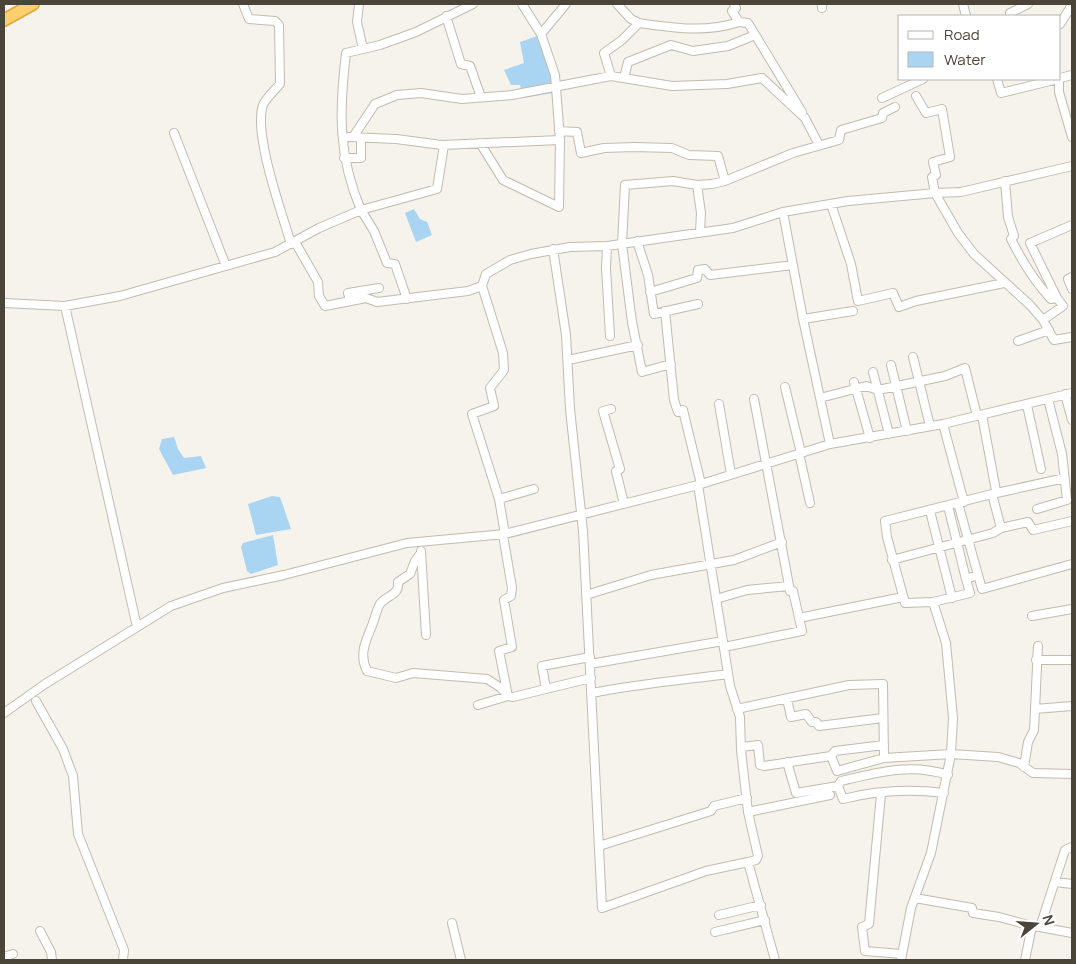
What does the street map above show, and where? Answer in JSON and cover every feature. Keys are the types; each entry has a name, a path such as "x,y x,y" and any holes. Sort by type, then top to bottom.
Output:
{"highway":[{"path":"4,20 33,4"}],"street":[{"path":"243,4 249,19 275,21 278,25 280,84 264,104 262,129 277,200 293,243 318,282 319,296 324,306 366,298 378,302 407,300 460,293 482,286"},
{"path":"359,4 357,22 363,49"},
{"path":"407,300 395,264 387,263 374,231 361,210 350,185 344,158 340,109 346,53 380,45 416,32 473,4"},
{"path":"480,143 504,180 559,207 560,140 555,75 541,34 522,4"},
{"path":"541,34 566,4"},
{"path":"617,4 632,19 639,23 679,29 722,28 740,22 748,23 805,118 819,146"},
{"path":"734,4 736,8 732,11 740,22"},
{"path":"1011,15 1010,13 1028,4"},
{"path":"1061,22 1072,5"},
{"path":"446,16 461,64 470,66 481,97"},
{"path":"611,76 604,52 622,40 639,23"},
{"path":"624,78 628,62 671,45 692,51 728,46 755,35"},
{"path":"344,158 361,158 357,138 375,104 397,95 421,93 462,99 555,88 611,76 672,86 728,84 762,78 805,118"},
{"path":"882,98 921,80"},
{"path":"997,80 1002,94 1055,80"},
{"path":"1059,80 1059,92 1072,137"},
{"path":"916,96 926,113 942,109 950,157 932,162 936,176 932,177 935,193 958,233 974,254 1030,305 1043,320 1054,340 1072,337"},
{"path":"671,364 642,372 632,322 622,244 626,185 673,181 697,185 725,181 774,160 839,140 841,130 875,122 882,118 883,113 895,107"},
{"path":"559,131 577,132 581,153 604,148 634,147 672,148 689,155 718,156 725,181"},
{"path":"174,133 226,266"},
{"path":"342,137 396,139 444,145 560,140"},
{"path":"4,303 65,306 120,296 275,252 319,228 361,210 437,189 444,145"},
{"path":"508,696 499,652 512,648 504,600 512,593 512,580 499,499 472,414 494,406 490,388 504,370 503,353 482,286 486,274 510,260 553,249 607,246 733,228 783,212 832,204 961,192 1072,166"},
{"path":"1005,181 1008,217 1014,236 1011,239 1022,262 1051,299 1056,298"},
{"path":"697,185 701,214 700,232"},
{"path":"832,204 851,264 858,301 893,292 899,307 916,301 1004,283"},
{"path":"783,212 803,319 830,444"},
{"path":"1043,320 1063,306 1056,298 1030,243 1072,226"},
{"path":"637,241 654,314 698,304"},
{"path":"607,246 606,268 610,336"},
{"path":"553,249 566,335 586,594 602,908 706,871 756,860 758,856 748,812 738,709 728,674 699,484 683,410 678,412 674,400 665,311"},
{"path":"650,292 697,278 698,270 705,269 710,275 793,265"},
{"path":"1072,276 1068,279 1072,289"},
{"path":"350,301 348,293 380,288"},
{"path":"65,306 137,627"},
{"path":"803,319 853,311"},
{"path":"1018,341 1049,330"},
{"path":"568,360 638,345"},
{"path":"913,357 930,426"},
{"path":"891,365 906,431"},
{"path":"820,398 857,390 866,386 878,390 944,376 965,368 980,416 1001,528"},
{"path":"873,372 889,434"},
{"path":"854,382 870,438"},
{"path":"786,387 810,503"},
{"path":"4,713 171,606 223,588 287,574 407,543 504,535 699,484 830,444 943,424 1027,405 1069,393 1072,415"},
{"path":"546,689 542,666 724,644 802,632 794,591 790,591 766,462 760,441 754,399"},
{"path":"1037,509 1067,500 1065,478 1048,399"},
{"path":"719,404 731,474"},
{"path":"1027,405 1041,469"},
{"path":"611,409 603,411 620,469 616,471 624,504"},
{"path":"943,424 968,539 982,589 1072,564"},
{"path":"948,506 970,593 933,602 905,604 892,560 885,521 930,511 994,493 1065,478"},
{"path":"499,499 534,489"},
{"path":"930,511 952,598"},
{"path":"892,560 1028,522 1033,530 1072,521"},
{"path":"420,542 426,635"},
{"path":"586,594 651,576 734,560 782,542"},
{"path":"421,553 415,561 410,574 398,582 399,587 395,594 379,605 364,642 364,665 367,671 396,678 412,673 487,679 501,688 508,696"},
{"path":"966,579 978,576"},
{"path":"716,599 747,590 790,586"},
{"path":"799,618 903,597"},
{"path":"881,794 869,924 862,927 865,951 875,950 901,957 908,918 928,863 948,775 950,754 953,718 946,643 933,602"},
{"path":"1032,616 1072,609"},
{"path":"1024,767 1028,742 1034,730 1038,646"},
{"path":"1036,660 1072,660"},
{"path":"592,693 641,683 655,684 728,674"},
{"path":"478,705 508,696 513,697 591,678"},
{"path":"738,709 849,685 883,684 884,758"},
{"path":"787,698 791,717 806,714 812,722 816,722 819,726 884,718"},
{"path":"36,702 63,749 73,776 78,834 124,950 123,960"},
{"path":"1035,709 1072,706"},
{"path":"741,747 758,745 760,765 832,756"},
{"path":"832,756 835,751 884,745"},
{"path":"832,756 837,771 884,758 950,754 998,758 1024,767 1033,773 1072,774"},
{"path":"787,762 796,792 838,786 841,781 898,769 928,769 948,775"},
{"path":"838,786 843,799 919,790 944,793"},
{"path":"748,812 830,795"},
{"path":"599,846 711,811 714,806 747,798"},
{"path":"1025,960 1036,926 1055,882 1065,850 1072,847"},
{"path":"748,862 775,960"},
{"path":"1055,882 1072,884"},
{"path":"914,898 972,908 973,913 1072,933"},
{"path":"718,915 761,905"},
{"path":"715,932 765,920"},
{"path":"452,923 461,960"},
{"path":"40,931 51,952 52,960"},
{"path":"4,957 13,954"}],"water":[{"path":"540,35 553,75 553,93 523,98 520,85 511,85 504,70 524,63 520,42"},
{"path":"414,209 420,219 427,222 432,235 416,242 405,213"},
{"path":"174,437 178,449 184,458 201,456 206,468 173,475 159,449 162,439"},
{"path":"272,496 280,497 291,529 256,535 248,504"},
{"path":"273,535 278,565 251,574 247,571 241,547 243,543"}]}
